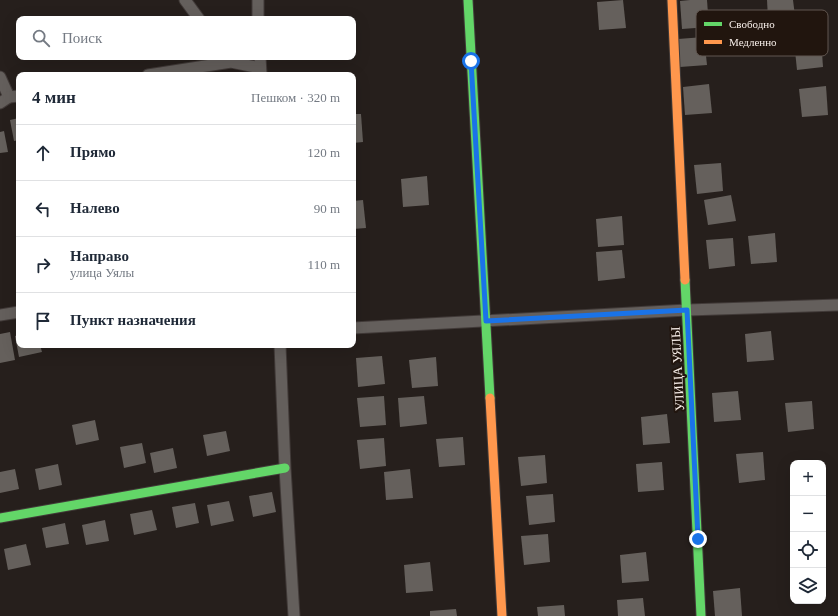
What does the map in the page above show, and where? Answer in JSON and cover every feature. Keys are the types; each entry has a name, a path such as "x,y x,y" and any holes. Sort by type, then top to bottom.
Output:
{"street":[{"path":"185,0 197,16"},
{"path":"258,0 258,16"},
{"path":"468,0 502,616"},
{"name":"УЛИЦА УЯЛЫ","path":"672,0 701,616"},
{"path":"163,72 224,60"},
{"path":"233,60 260,67"},
{"path":"0,77 9,99"},
{"path":"356,328 687,310 838,305"},
{"path":"0,315 16,312"},
{"path":"280,348 285,468 294,616"},
{"path":"0,518 285,468"}],"building":[{"path":"623,0 626,28 599,30 597,2"},
{"path":"707,0 708,10 696,10 696,28 682,29 680,1"},
{"path":"767,0 793,0 794,10 768,10"},
{"path":"696,38 696,56 706,56 707,65 680,67 678,39"},
{"path":"796,56 822,56 823,67 797,70"},
{"path":"709,84 712,113 685,115 683,87"},
{"path":"826,86 828,115 802,117 799,89"},
{"path":"356,114 361,114 363,142 356,143"},
{"path":"16,119 16,141 14,141 10,120"},
{"path":"4,131 8,152 0,153 0,132"},
{"path":"721,163 723,191 697,194 694,165"},
{"path":"427,176 429,205 403,207 401,179"},
{"path":"731,195 736,221 708,225 704,200"},
{"path":"363,200 366,228 356,229 356,201"},
{"path":"622,216 624,245 598,247 596,219"},
{"path":"775,233 777,262 751,264 748,236"},
{"path":"733,238 735,266 709,269 706,240"},
{"path":"622,250 625,278 598,281 596,252"},
{"path":"771,331 774,360 747,362 745,334"},
{"path":"10,332 15,360 0,363 0,334"},
{"path":"17,348 41,348 42,352 19,357"},
{"path":"382,356 385,384 358,387 356,358"},
{"path":"436,357 438,386 412,388 409,360"},
{"path":"738,391 741,420 714,422 712,393"},
{"path":"384,396 386,425 360,427 357,398"},
{"path":"424,396 427,424 400,427 398,398"},
{"path":"812,401 814,429 788,432 785,403"},
{"path":"667,414 670,443 643,445 641,417"},
{"path":"95,420 99,440 76,445 72,425"},
{"path":"226,431 230,451 207,456 203,435"},
{"path":"463,437 465,465 439,467 436,439"},
{"path":"384,438 386,466 360,469 357,440"},
{"path":"142,443 146,463 124,468 120,447"},
{"path":"173,448 177,468 154,473 150,453"},
{"path":"763,452 765,480 739,483 736,454"},
{"path":"545,455 547,483 521,486 518,457"},
{"path":"662,462 664,490 638,492 636,464"},
{"path":"58,464 62,485 39,490 35,469"},
{"path":"15,469 19,489 0,493 0,472"},
{"path":"410,469 413,498 386,500 384,472"},
{"path":"272,492 276,512 253,517 249,496"},
{"path":"553,494 555,522 529,525 526,496"},
{"path":"229,501 234,521 211,526 207,505"},
{"path":"195,503 199,523 176,528 172,507"},
{"path":"152,510 157,530 134,535 130,514"},
{"path":"105,520 109,541 86,545 82,525"},
{"path":"65,523 69,544 46,548 42,528"},
{"path":"548,534 550,562 524,565 521,536"},
{"path":"26,544 31,565 8,570 4,549"},
{"path":"646,552 649,581 622,583 620,555"},
{"path":"430,562 433,591 406,593 404,565"},
{"path":"740,588 742,616 715,616 713,591"},
{"path":"643,598 645,616 618,616 617,600"},
{"path":"564,605 565,616 538,616 537,607"},
{"path":"456,609 457,616 430,616 430,611"}],"traffic: fast":[{"path":"468,0 490,398"},
{"path":"685,280 701,616"},
{"path":"0,518 285,468"}],"traffic: slow":[{"path":"672,0 685,280"},
{"path":"490,398 502,616"}],"route":[{"path":"471,61 486,321 687,310 698,539"}]}
